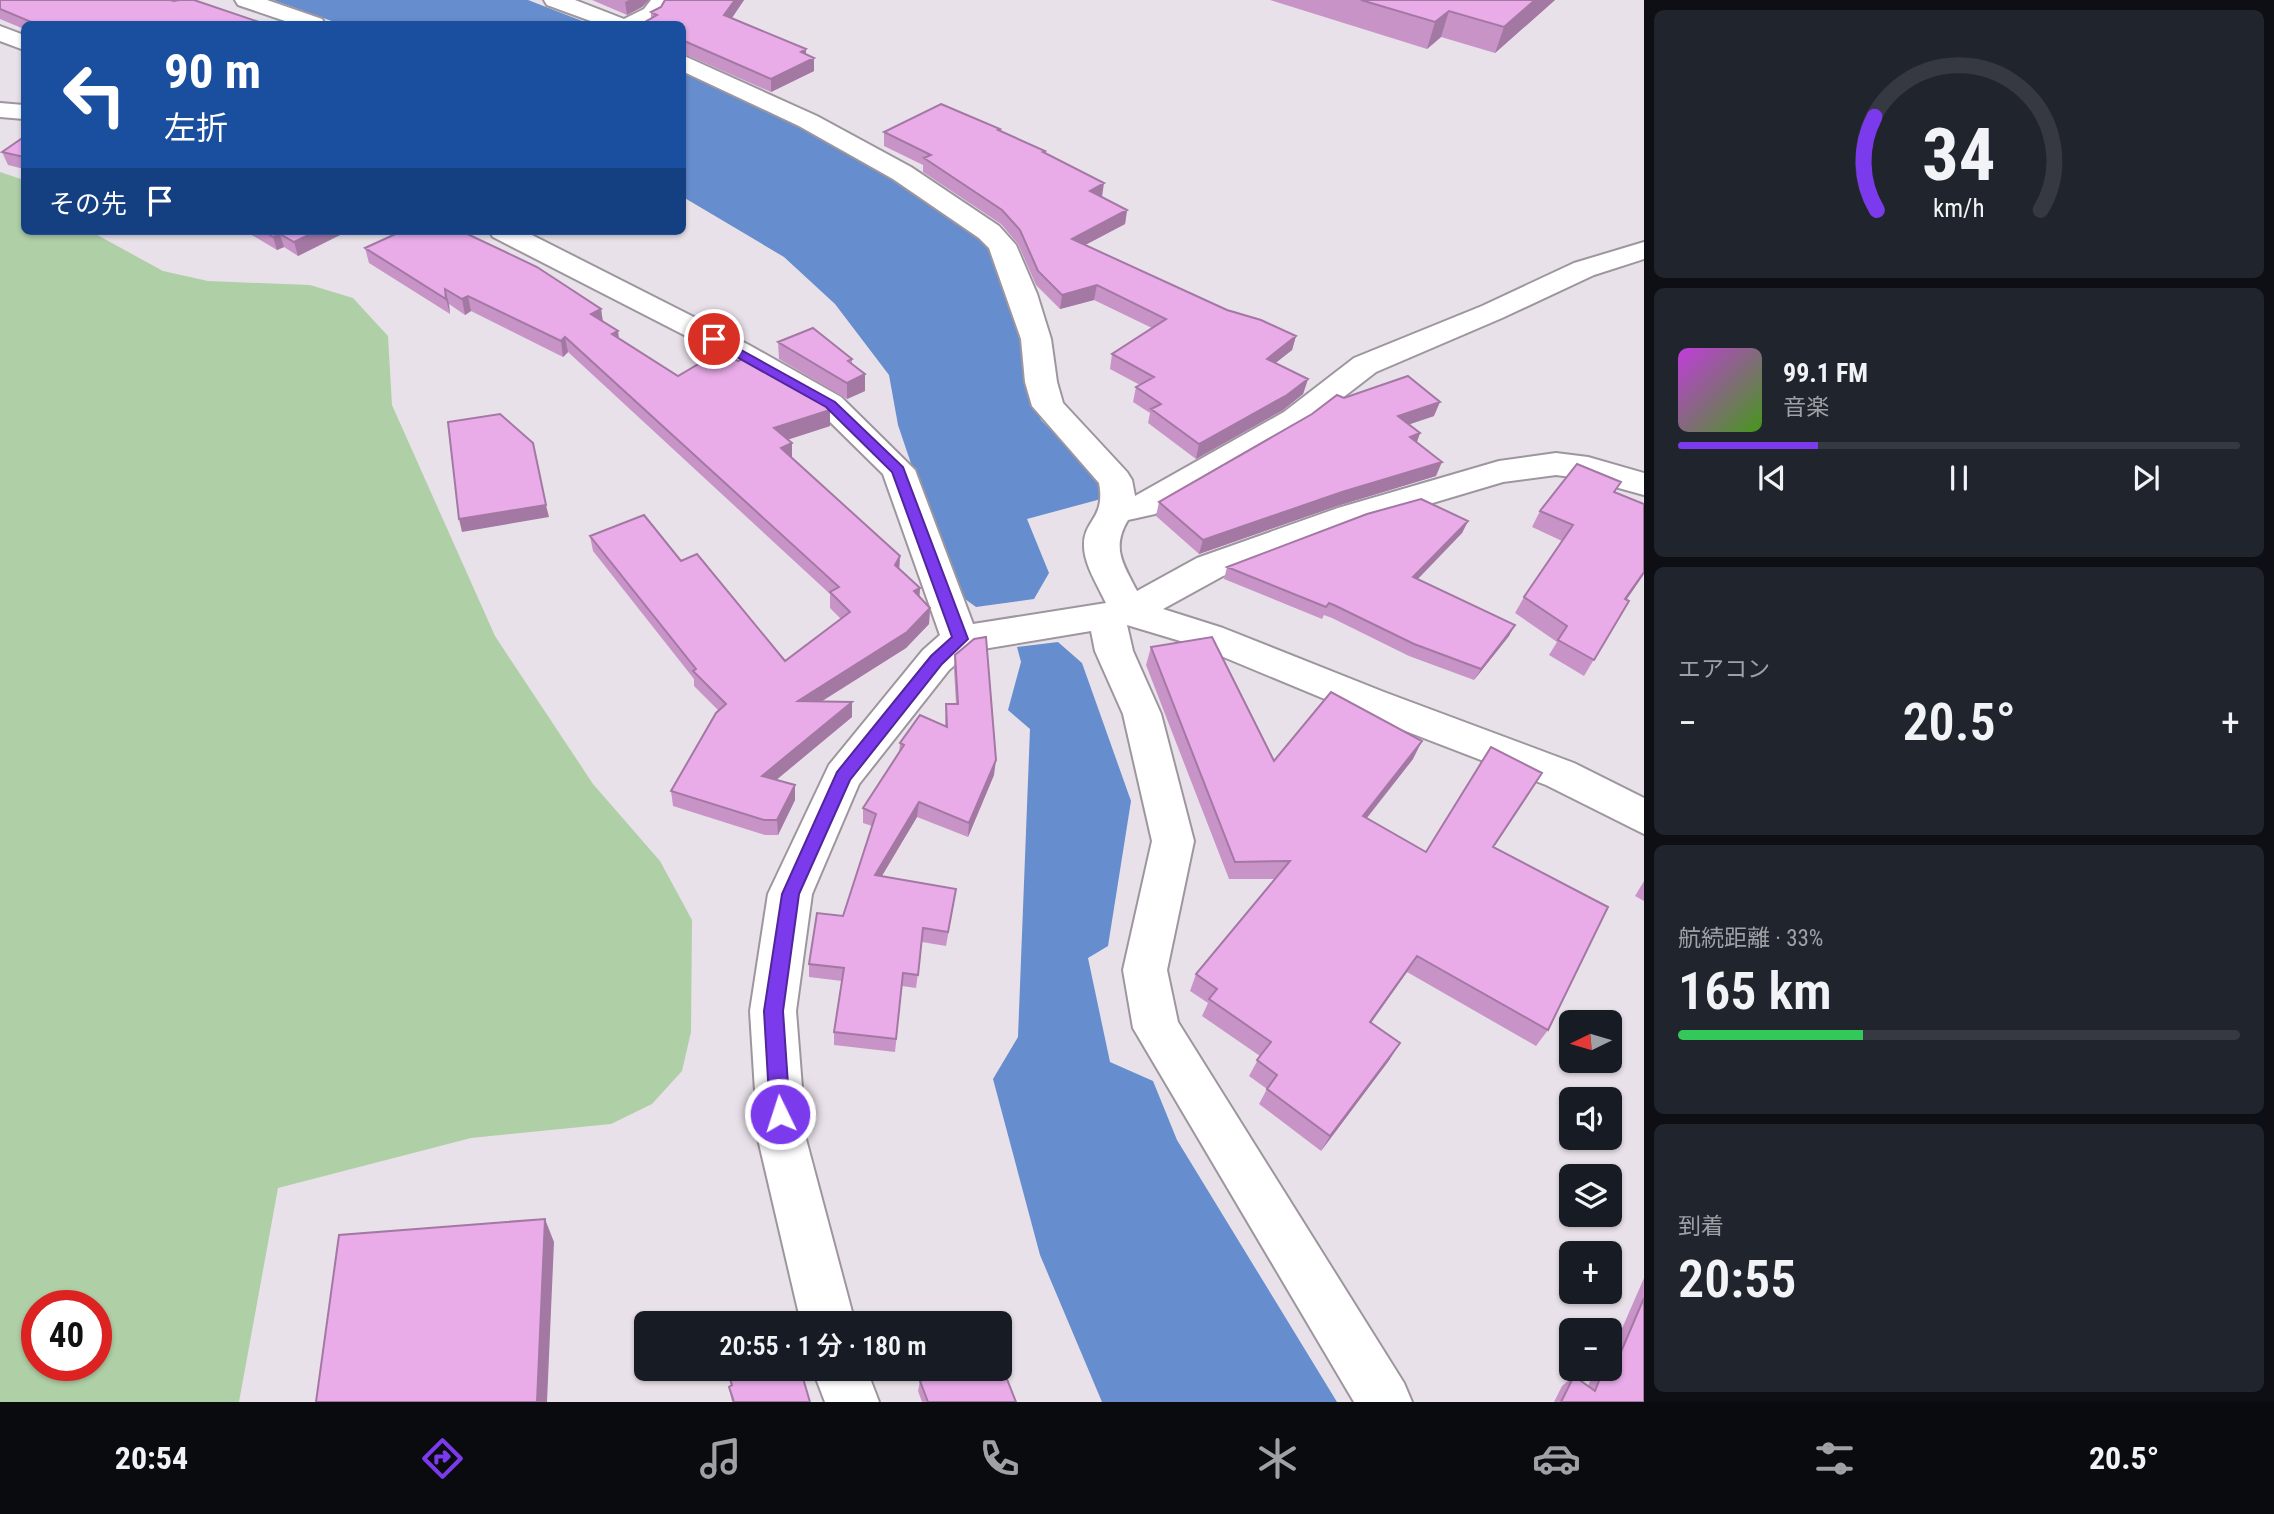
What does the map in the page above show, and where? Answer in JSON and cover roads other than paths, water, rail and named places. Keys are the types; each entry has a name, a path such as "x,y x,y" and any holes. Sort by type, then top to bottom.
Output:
{"street":[{"path":"246,0 306,21"},
{"path":"555,0 610,21"},
{"path":"637,21 652,13 662,0"},
{"path":"0,33 21,42"},
{"path":"686,64 808,121 902,173 989,232 1002,245 1023,294 1036,339 1041,382 1048,406 1115,480 1119,496 1118,510 1105,531 1100,547 1117,614 1114,650 1142,715 1173,841 1145,970 1156,1028 1385,1402"},
{"path":"0,110 21,112"},
{"path":"511,235 738,351 830,404 898,470 960,639"},
{"path":"1118,510 1143,506 1272,433 1364,365 1492,313 1584,269 1644,250"},
{"path":"825,1311 782,1139 773,1011 790,894 843,776 936,660 960,639 1117,614 1210,567 1350,516 1499,472 1556,464 1588,468 1644,484"},
{"path":"1117,614 1210,637 1370,702 1560,774 1644,817"},
{"path":"844,1381 852,1402"}],"water":[{"path":"273,0 528,0 582,21 332,21"},
{"path":"686,68 819,135 905,182 994,245 1041,420 1101,479 1101,499 1027,519 1049,573 1034,599 976,607 954,591 898,425 889,375 835,304 784,257 686,199"},
{"path":"1058,642 1082,663 1131,801 1108,946 1088,958 1110,1062 1153,1081 1177,1140 1337,1402 1102,1402 1040,1255 993,1079 1018,1037 1030,729 1008,710 1021,662 1017,647"}]}
